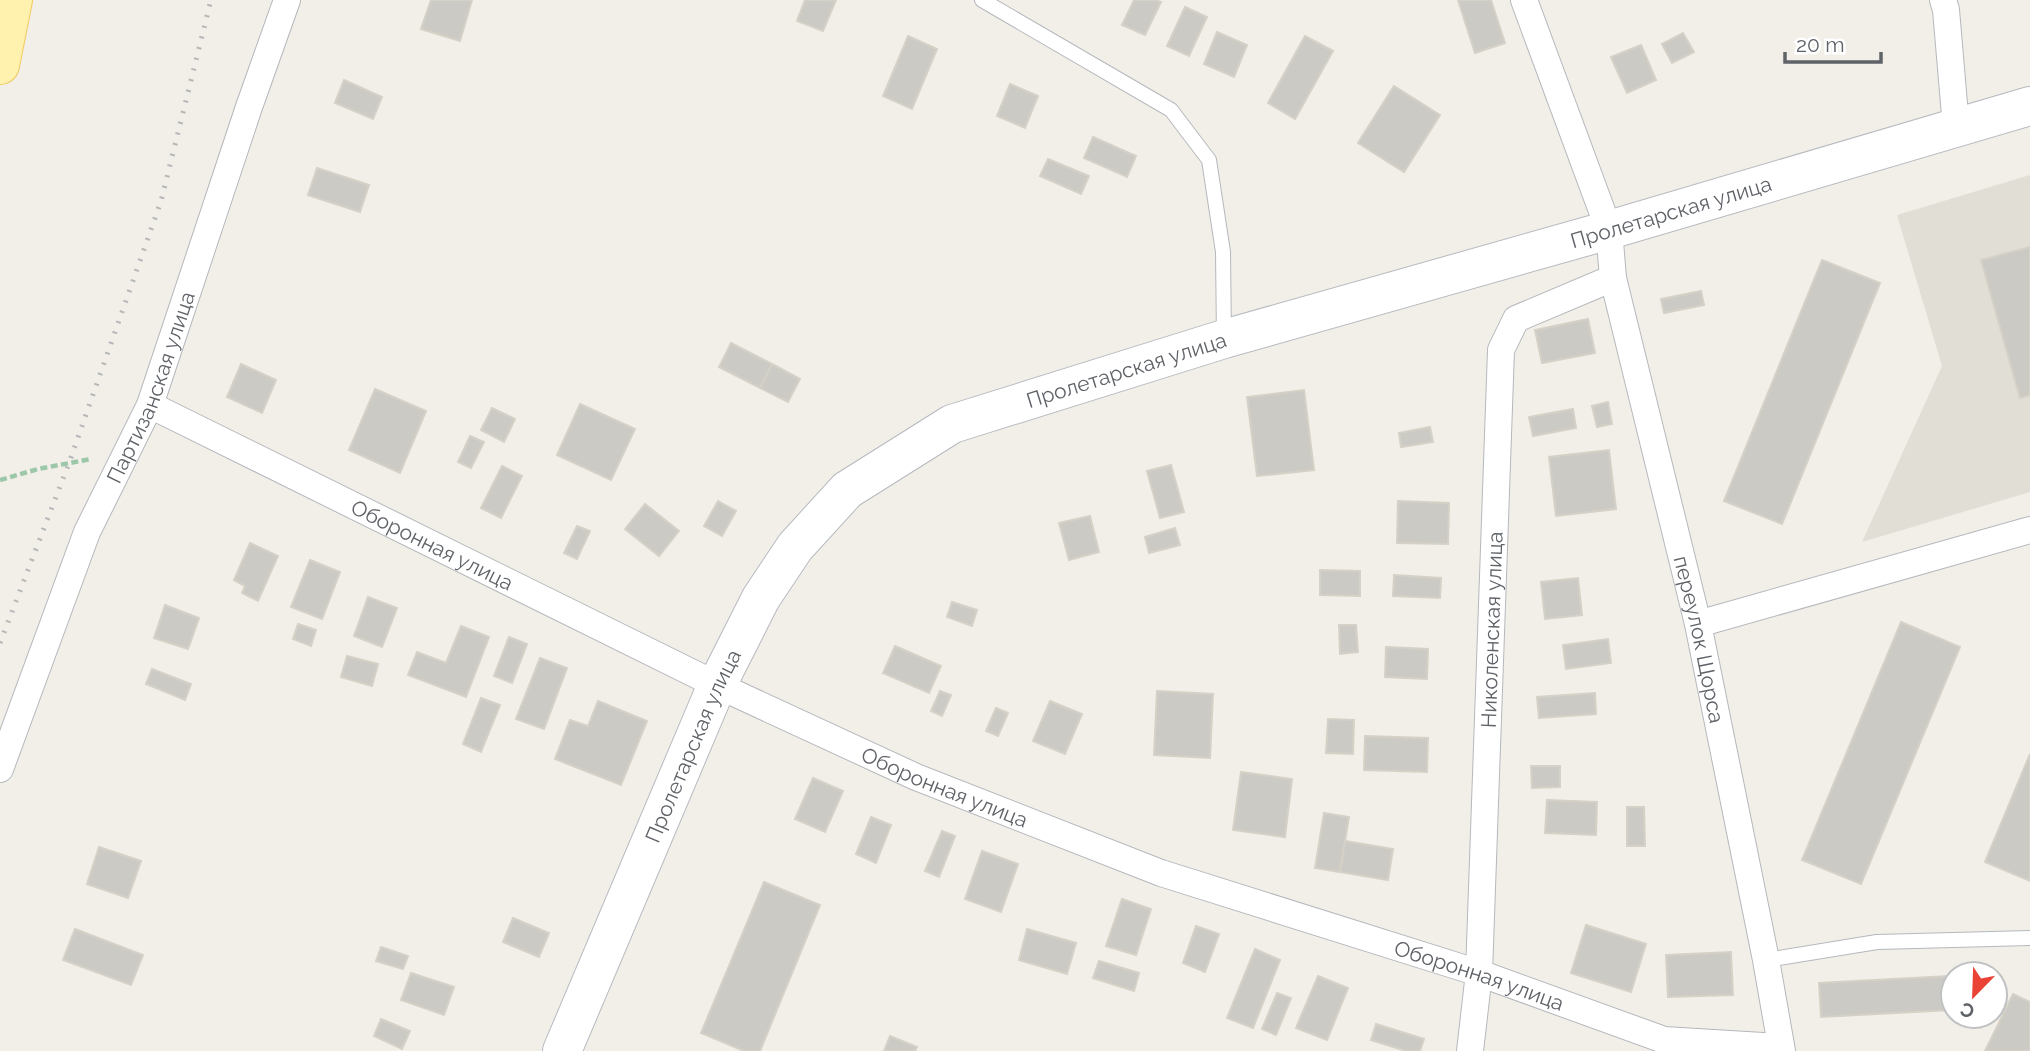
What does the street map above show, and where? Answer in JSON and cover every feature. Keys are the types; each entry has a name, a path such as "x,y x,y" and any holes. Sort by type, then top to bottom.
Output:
{"main road":[{"path":"0,65 13,0"}],"street":[{"name":"Партизанская улица","path":"0,769 87,532 150,405 244,120 287,0"},
{"path":"1524,0 1609,229"},
{"path":"1943,0 1956,127"},
{"name":"Пролетарская улица","path":"562,1051 717,685 761,598 794,547 846,490 952,424 1224,339 2030,106"},
{"name":"переулок Щорса","path":"1609,229 1613,278 1698,624 1782,1049"},
{"name":"Николенская улица","path":"1470,1051 1479,973 1501,350 1516,319 1613,278"},
{"name":"Оборонная улица","path":"150,405 717,685 916,777 1161,873 1479,973 1664,1040 1782,1049"},
{"path":"1698,624 2030,530"}],"lane":[{"path":"982,0 1171,110 1209,160 1223,253 1224,339"},
{"path":"1766,960 1877,942 2030,938"}],"path":[{"path":"0,480 128,450"}],"shaded area":[{"path":"2030,175 2030,492 1862,542 1942,366 1897,215"}],"building":[{"path":"431,0 472,0 460,41 421,29"},
{"path":"805,0 836,0 823,31 797,21"},
{"path":"1134,0 1161,2 1145,35 1122,25"},
{"path":"1458,0 1491,0 1505,43 1475,53"},
{"path":"1185,7 1207,17 1189,56 1167,46"},
{"path":"1217,32 1247,45 1234,77 1204,64"},
{"path":"1683,33 1694,52 1672,63 1662,44"},
{"path":"908,36 937,49 912,109 883,96"},
{"path":"1305,36 1333,51 1295,119 1268,103"},
{"path":"1641,45 1656,80 1627,93 1611,57"},
{"path":"344,80 382,97 373,119 335,103"},
{"path":"1010,84 1038,96 1025,128 997,116"},
{"path":"1394,86 1440,115 1404,172 1358,143"},
{"path":"1093,137 1136,156 1127,177 1084,158"},
{"path":"1048,159 1089,176 1081,194 1040,176"},
{"path":"317,168 369,185 360,212 308,195"},
{"path":"2030,247 2030,395 2020,398 1981,260"},
{"path":"1822,260 1880,283 1782,524 1724,501"},
{"path":"1701,291 1704,305 1664,313 1661,299"},
{"path":"1588,319 1595,353 1542,363 1535,330"},
{"path":"731,343 772,364 760,388 719,367"},
{"path":"241,364 276,380 262,413 227,397"},
{"path":"772,364 800,379 788,402 760,388"},
{"path":"375,389 426,411 400,473 349,450"},
{"path":"1304,390 1314,470 1257,476 1247,397"},
{"path":"1608,402 1612,424 1597,427 1592,406"},
{"path":"580,404 635,429 611,480 557,455"},
{"path":"492,408 515,419 504,442 481,430"},
{"path":"1573,409 1576,428 1533,436 1529,417"},
{"path":"1430,427 1433,442 1401,447 1399,433"},
{"path":"470,436 484,442 471,468 458,462"},
{"path":"1609,450 1616,509 1556,516 1549,457"},
{"path":"1171,465 1184,512 1160,518 1147,471"},
{"path":"502,466 522,476 501,518 481,508"},
{"path":"718,501 736,511 722,536 704,526"},
{"path":"1398,501 1449,503 1448,544 1397,543"},
{"path":"645,504 679,531 659,556 625,529"},
{"path":"1090,516 1099,552 1069,560 1059,523"},
{"path":"577,526 590,531 577,559 564,553"},
{"path":"1175,528 1180,545 1149,553 1145,537"},
{"path":"250,543 278,556 258,601 242,593 245,586 234,580"},
{"path":"310,560 340,572 322,619 291,607"},
{"path":"1320,570 1360,571 1360,596 1320,595"},
{"path":"1394,575 1441,578 1440,598 1393,596"},
{"path":"1578,578 1582,615 1545,619 1541,582"},
{"path":"368,597 397,608 382,647 354,636"},
{"path":"952,602 977,610 972,626 947,617"},
{"path":"165,605 199,618 188,649 154,638"},
{"path":"1901,622 1960,647 1861,884 1802,860"},
{"path":"298,624 316,630 311,646 293,639"},
{"path":"1339,625 1356,625 1358,652 1340,654"},
{"path":"461,626 489,637 466,697 408,675 417,652 446,663"},
{"path":"509,637 527,644 512,683 494,676"},
{"path":"1608,639 1611,663 1566,669 1563,645"},
{"path":"895,646 941,666 929,693 883,673"},
{"path":"1386,647 1428,649 1427,679 1385,677"},
{"path":"347,656 378,664 372,686 341,677"},
{"path":"540,658 567,668 544,729 516,719"},
{"path":"152,669 191,684 185,700 146,684"},
{"path":"940,691 951,695 942,716 931,711"},
{"path":"1157,691 1213,694 1210,758 1154,755"},
{"path":"1595,693 1596,714 1539,718 1537,697"},
{"path":"481,698 500,705 481,752 463,744"},
{"path":"598,701 647,721 621,785 555,759 570,720 588,726"},
{"path":"1050,701 1082,714 1065,754 1033,741"},
{"path":"996,708 1008,713 998,736 986,731"},
{"path":"1328,719 1354,720 1353,754 1326,753"},
{"path":"1365,736 1428,738 1427,772 1364,770"},
{"path":"2030,754 2030,881 1985,862"},
{"path":"1531,766 1560,766 1560,787 1532,788"},
{"path":"1241,772 1292,779 1285,837 1233,830"},
{"path":"813,778 843,791 825,832 795,819"},
{"path":"1547,800 1597,802 1596,835 1545,833"},
{"path":"1627,807 1644,807 1645,846 1627,846"},
{"path":"1324,813 1349,817 1340,872 1315,868"},
{"path":"871,817 891,825 876,863 856,854"},
{"path":"942,831 955,836 939,877 925,871"},
{"path":"1345,841 1393,849 1388,880 1340,872"},
{"path":"99,847 141,861 128,898 87,884"},
{"path":"982,851 1018,864 1001,912 965,899"},
{"path":"764,882 820,905 760,1051 744,1051 701,1033"},
{"path":"1122,899 1151,909 1136,955 1106,946"},
{"path":"513,918 549,933 539,957 503,942"},
{"path":"1586,925 1646,944 1631,992 1571,973"},
{"path":"1196,926 1219,934 1205,972 1183,963"},
{"path":"75,929 143,955 131,985 63,960"},
{"path":"1027,929 1076,943 1067,974 1019,960"},
{"path":"381,947 408,956 403,969 376,961"},
{"path":"1255,949 1280,960 1253,1028 1227,1018"},
{"path":"1731,952 1733,995 1668,997 1666,955"},
{"path":"1099,961 1139,973 1134,991 1093,978"},
{"path":"411,973 454,987 444,1015 401,1000"},
{"path":"1318,976 1348,988 1327,1040 1296,1028"},
{"path":"1939,977 1939,1011 1821,1017 1819,983"},
{"path":"1277,993 1291,998 1276,1035 1262,1029"},
{"path":"2013,994 2030,1002 2030,1051 1985,1051 1995,1030 2009,1030 2009,1002"},
{"path":"381,1019 410,1031 402,1049 374,1036"},
{"path":"1376,1024 1424,1039 1420,1051 1406,1051 1371,1040"},
{"path":"890,1036 917,1047 915,1051 884,1051"}],"railway":[{"path":"0,643 69,463 161,201 211,0"}]}
